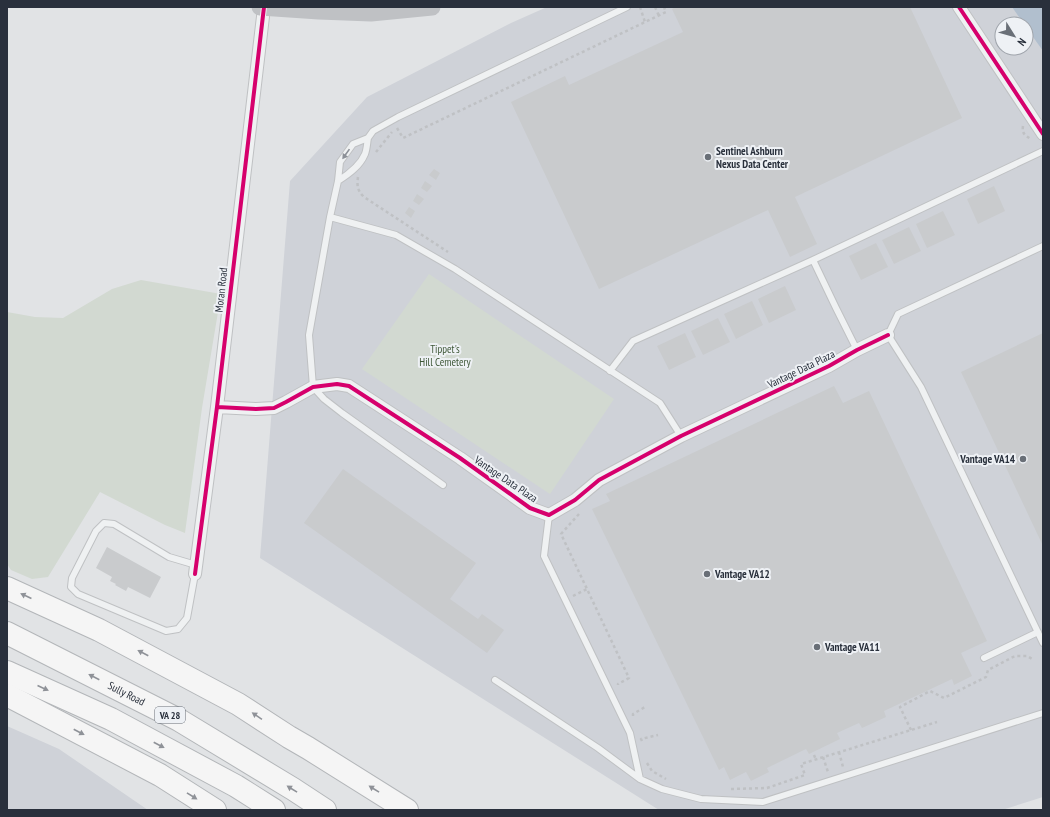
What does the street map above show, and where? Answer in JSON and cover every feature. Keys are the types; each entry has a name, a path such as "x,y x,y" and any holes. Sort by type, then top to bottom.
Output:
{"highway":[{"path":"7,588 99,630 238,704 407,810"},
{"name":"Sully Road","path":"7,633 179,720 325,810"},
{"path":"7,672 111,719 236,786 274,810"},
{"path":"7,695 160,775 215,810"}],"main road":[{"path":"260,7 371,13 432,7"}],"street":[{"name":"Moran Road","path":"195,570 264,7"},
{"path":"959,7 1043,134"},
{"name":"Vantage Data Plaza","path":"216,407 256,409 274,408 312,387 337,384 349,386 460,458 530,508 549,515 575,500 598,480 681,436 829,366 888,335"}],"lane":[{"path":"338,180 353,171 361,161 366,153 368,138 373,131 398,117 627,7"},
{"path":"368,138 353,144 340,162 338,180 309,335 312,387 324,399 342,413 443,485"},
{"path":"610,371 633,341 813,260 1043,151"},
{"path":"330,217 396,236 455,269 660,403 681,436"},
{"path":"1043,246 898,314 888,335 921,387 1043,643"},
{"path":"813,260 857,350"},
{"path":"549,515 544,556 630,733 640,779"},
{"path":"104,523 114,524 169,557 195,570 187,618 178,629 166,631 78,594 71,587 72,578 96,531 104,523"},
{"path":"984,658 1038,632"},
{"path":"495,680 598,748 640,779 662,789 701,800 763,802 1043,713"}],"path":[{"path":"640,7 645,22"},
{"path":"655,7 659,16"},
{"path":"373,156 390,134 397,128 403,138 659,16 666,12 664,7"},
{"path":"362,172 358,177 358,186 359,192 364,197 453,256"},
{"path":"579,513 561,534 629,678 618,684 621,690"},
{"path":"565,600 587,589"},
{"path":"911,730 900,707 930,691 944,698 986,678 988,670 1013,657 1027,656 1034,660"},
{"path":"630,708 635,721"},
{"path":"633,714 645,708"},
{"path":"725,790 766,788 805,775 801,764 937,722"},
{"path":"639,733 643,746"},
{"path":"642,739 658,735"},
{"path":"839,752 846,775"},
{"path":"814,755 816,760"},
{"path":"824,757 831,780"},
{"path":"645,759 652,771 667,780"}],"shaded area":[{"path":"547,7 1043,7 1043,797 1002,810 659,810 260,558 290,181 367,97 511,23"},
{"path":"7,726 59,749 148,810 7,810"}],"green space":[{"name":"Tippet's Hill Cemetery","path":"429,274 614,399 550,494 362,369"},
{"path":"141,280 221,294 202,408 185,533 165,525 100,492 48,577 32,579 11,570 7,564 7,312 35,317 63,318 112,289"}],"water":[{"path":"1012,7 1043,7 1043,51 1034,38 1034,16 1018,16"}],"building":[{"name":"Sentinel Ashburn Nexus Data Center","path":"675,7 910,7 962,118 795,197 817,244 790,257 768,210 599,289 511,102 565,76 569,85 683,32 672,9"},
{"path":"434,169 440,173 436,180 429,175"},
{"path":"425,181 432,186 427,192 421,188"},
{"path":"994,186 1005,211 978,224 967,199"},
{"path":"417,194 424,199 419,205 413,201"},
{"path":"409,207 415,211 411,218 405,213"},
{"path":"943,211 955,235 927,248 916,224"},
{"path":"909,227 921,251 894,264 882,240"},
{"path":"876,243 888,267 861,280 849,256"},
{"path":"785,286 796,310 769,323 758,299"},
{"path":"752,301 763,325 736,339 724,314"},
{"path":"718,318 730,342 703,355 691,331"},
{"path":"685,333 696,357 669,370 657,346"},
{"name":"Vantage VA14","path":"1043,333 1043,546 961,372"},
{"path":"834,386 843,403 869,391 987,641 961,653 972,676 954,685 952,679 884,711 886,717 862,728 859,723 837,733 840,739 809,754 806,749 767,768 769,772 751,781 746,772 730,780 724,767 719,770 592,509 610,501 606,494"},
{"path":"343,469 476,563 450,599 478,619 482,614 504,630 487,653 304,523"},
{"path":"107,547 161,577 150,598 128,587 126,591 115,585 116,584 110,581 112,577 96,568"}],"cycle path":[{"path":"195,574 217,407 264,7"},
{"path":"959,7 1043,134"},
{"path":"217,407 256,409 274,408 313,387 337,384 349,386 460,458 530,508 549,515 575,500 599,480 681,436 829,366 888,335"}],"place":[{"name":"Sentinel Ashburn Nexus Data Center","path":"708,157"},
{"name":"Vantage VA14","path":"1023,459"},
{"name":"Vantage VA12","path":"707,574"},
{"name":"Vantage VA11","path":"817,647"}]}
